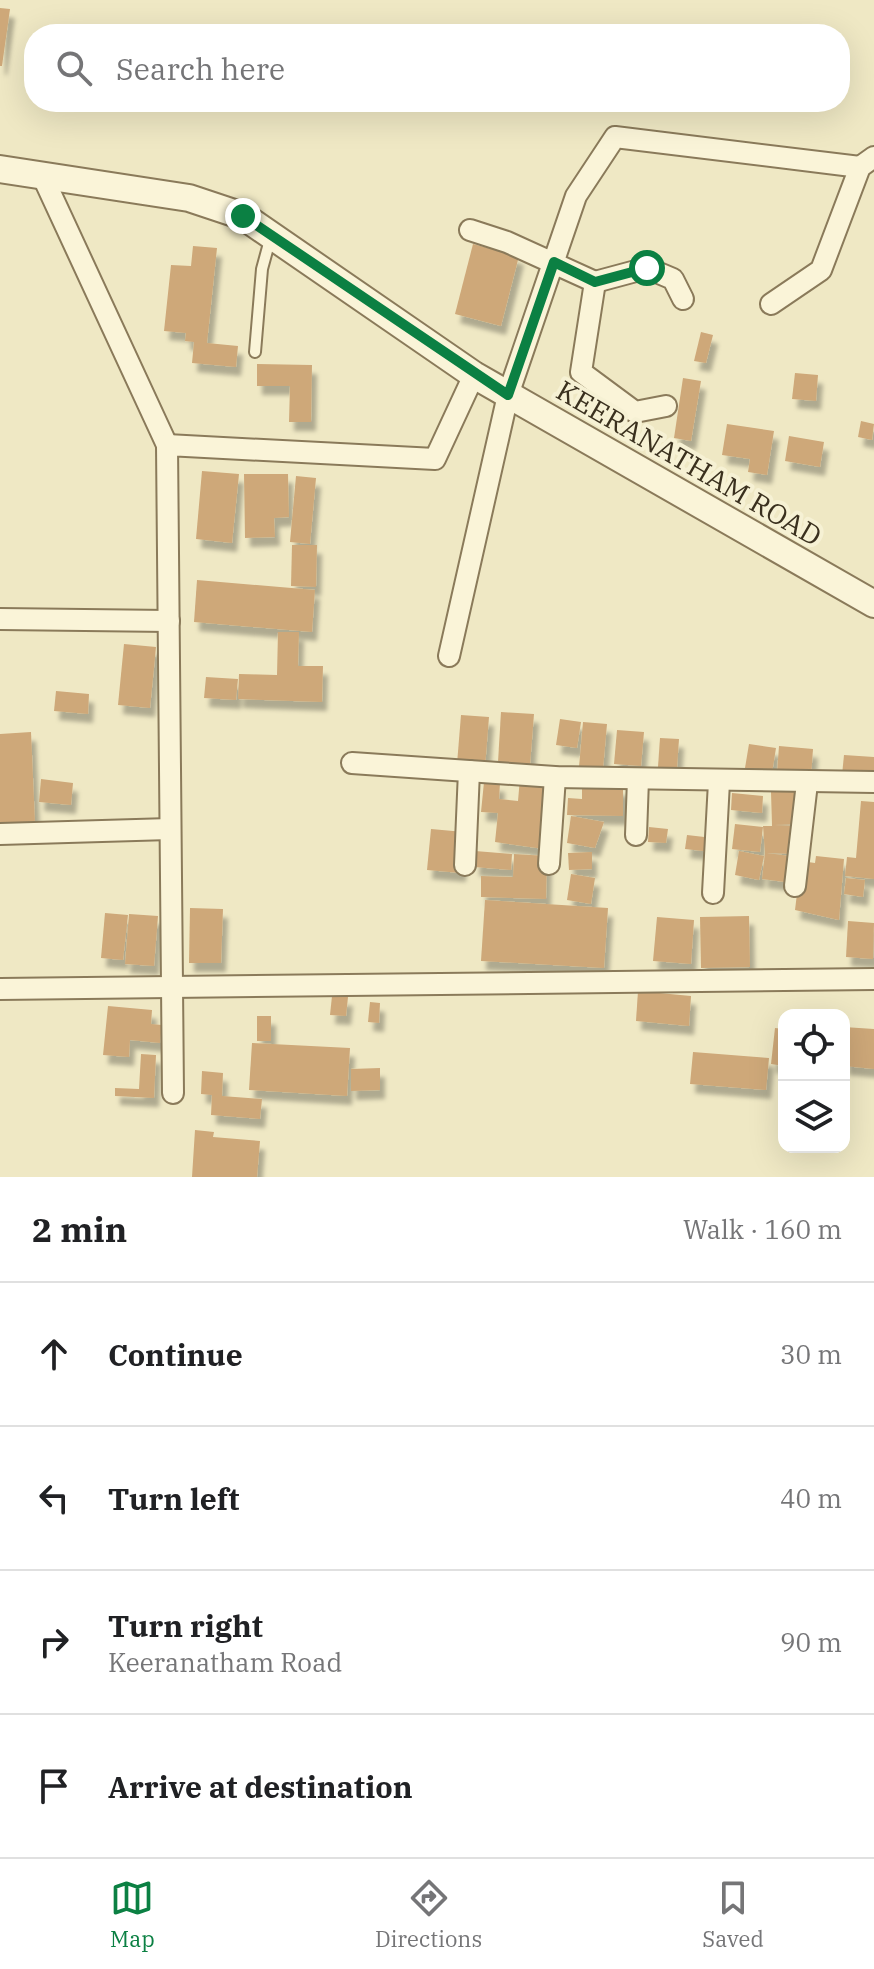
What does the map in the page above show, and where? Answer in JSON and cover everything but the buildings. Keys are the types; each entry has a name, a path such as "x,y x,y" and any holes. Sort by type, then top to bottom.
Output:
{"street":[{"path":"449,656 508,395 576,196 615,137 867,162 821,270 771,304"},
{"name":"KEERANATHAM ROAD","path":"0,169 189,198 243,216 474,375 874,604"},
{"path":"42,175 167,445 173,1093"},
{"path":"470,230 554,262 595,282 647,268 673,279 683,299"},
{"path":"595,282 581,372 635,412 666,406"},
{"path":"167,445 435,459 474,375"},
{"path":"0,619 169,621"},
{"path":"352,763 555,777 719,782 874,782"},
{"path":"465,865 469,771"},
{"path":"549,864 555,777"},
{"path":"636,835 638,779"},
{"path":"713,893 719,782"},
{"path":"795,886 807,783"},
{"path":"0,834 170,829"},
{"path":"0,989 874,979"}],"lane":[{"path":"255,352 262,269 272,234"}],"route":[{"path":"243,216 474,375 508,395 554,262 595,282 647,268"}]}
